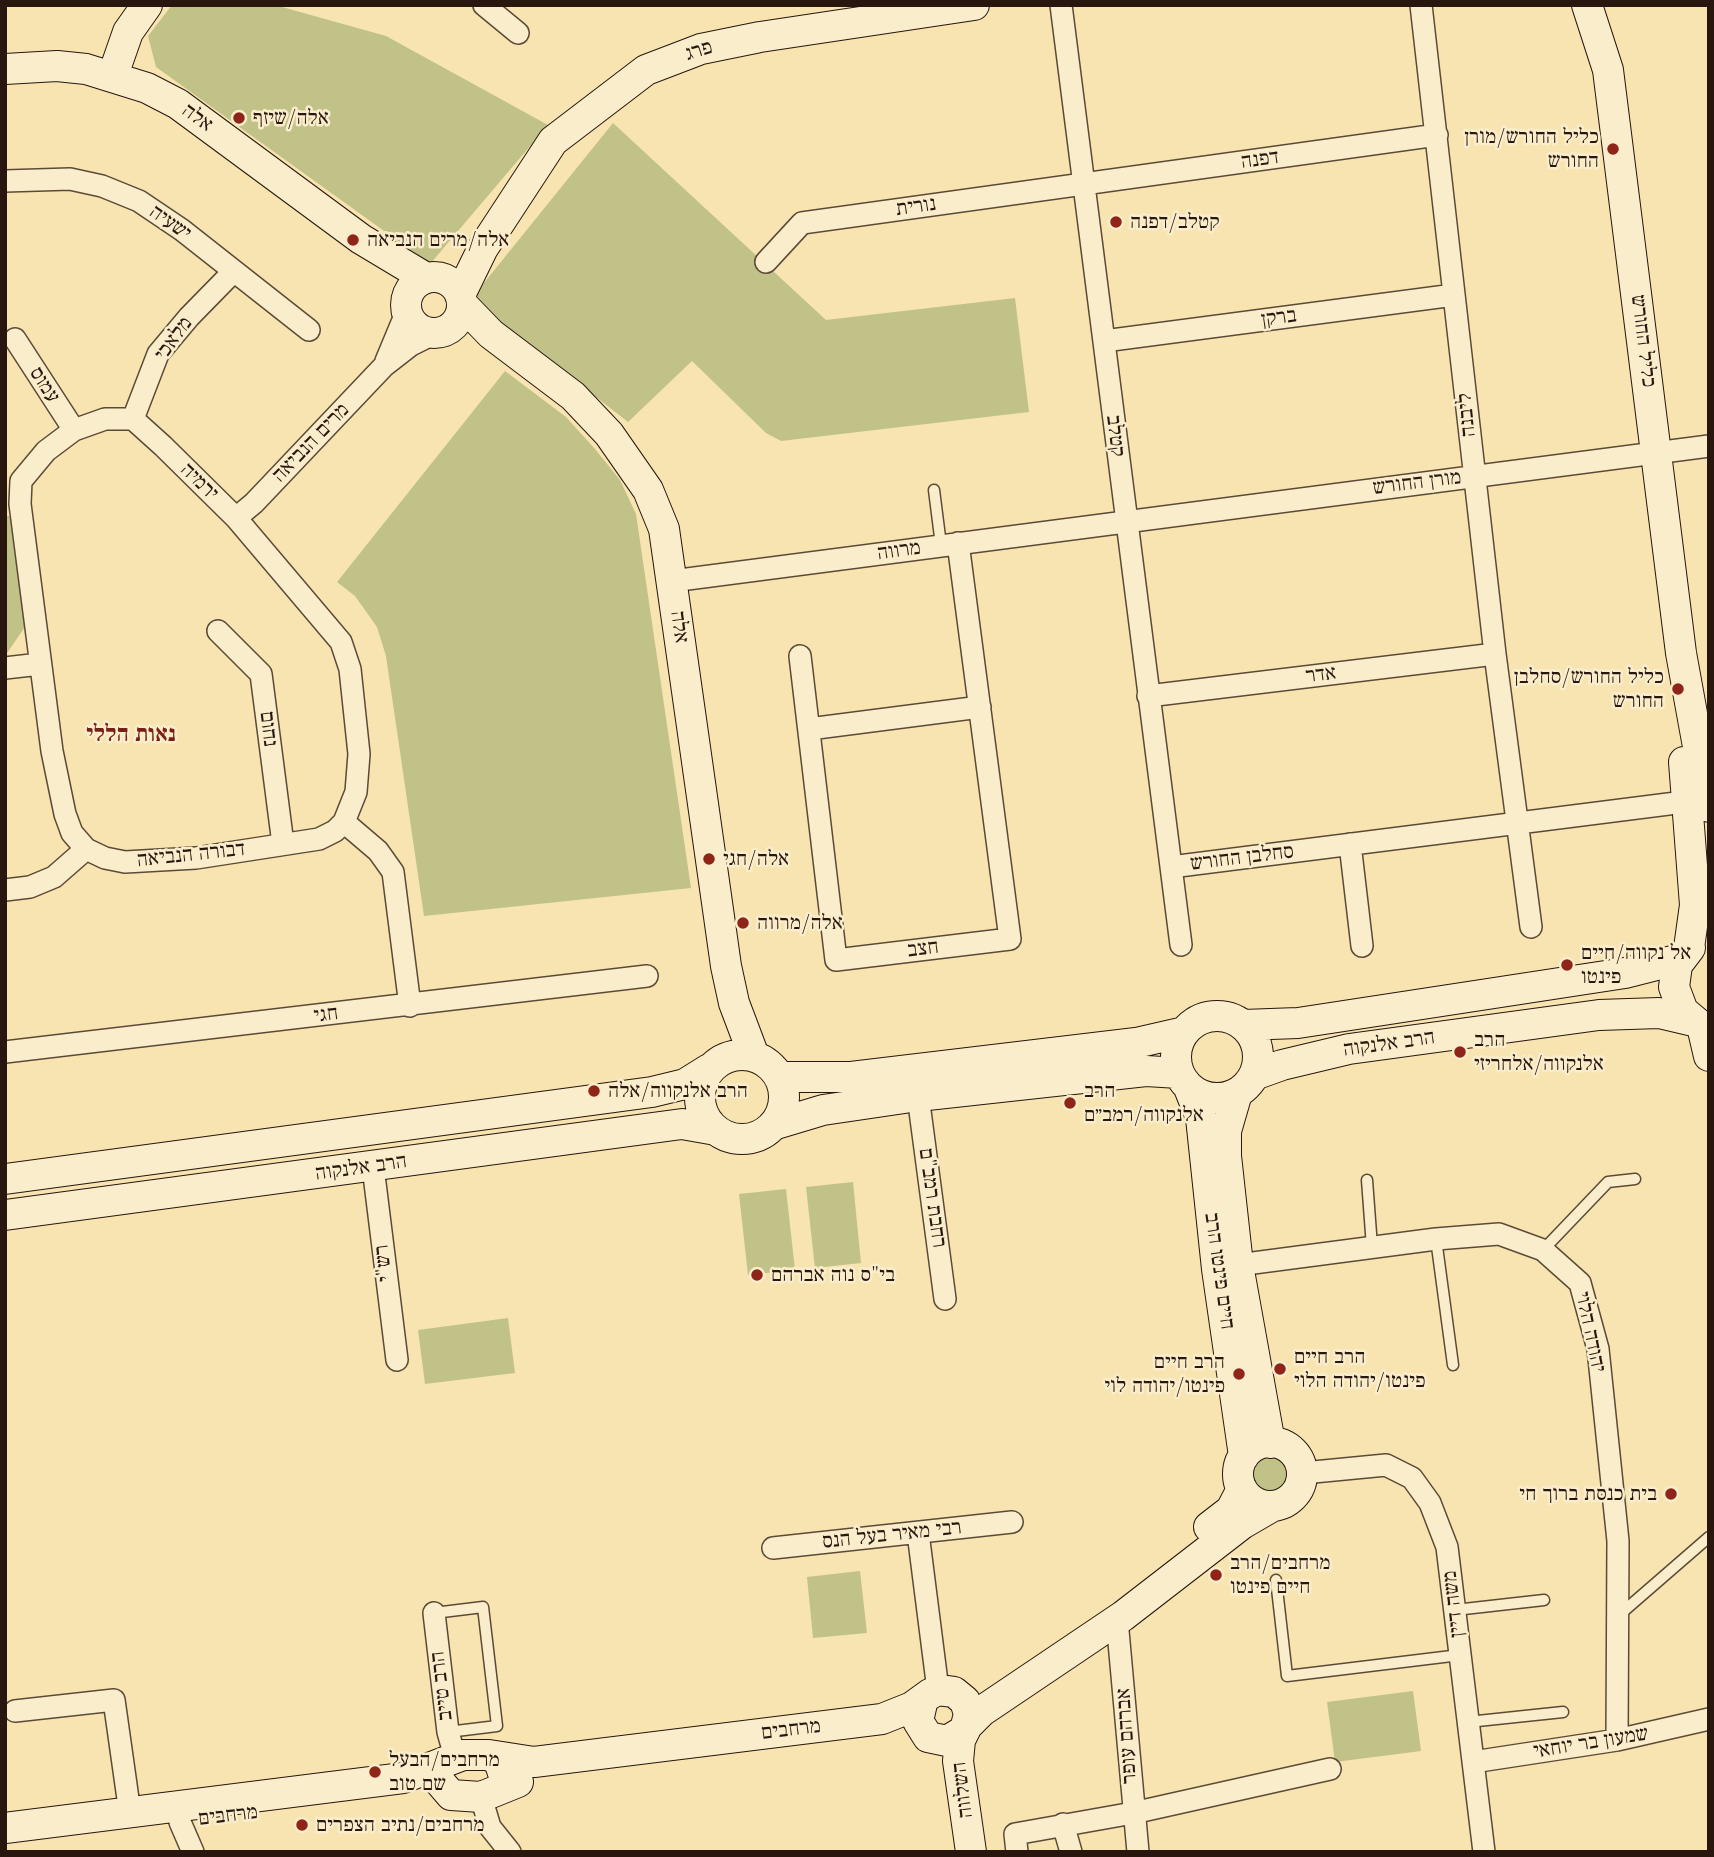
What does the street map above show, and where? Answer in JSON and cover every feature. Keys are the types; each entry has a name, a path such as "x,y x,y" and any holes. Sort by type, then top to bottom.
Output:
{"street":[{"path":"113,75 128,33 147,5"},
{"path":"484,5 518,33"},
{"name":"פרג","path":"451,315 494,229 553,141 646,70 701,49 760,37 974,5"},
{"name":"קטלב","path":"1061,5 1171,867"},
{"name":"ליבנה","path":"1421,5 1474,476 1517,823"},
{"name":"כליל החורש","path":"1578,5 1591,18 1608,70 1681,653 1703,802 1693,948 1674,977 1675,992 1679,1005 1701,1025 1709,1056"},
{"name":"אלה","path":"5,69 57,66 113,75 178,104 361,239 418,291"},
{"name":"דפנה","path":"1083,184 1437,135"},
{"name":"ישעיה","path":"5,181 70,178 102,186 139,201 309,330"},
{"name":"נורית","path":"766,262 802,223 1083,184"},
{"name":"פרג","path":"418,291 494,229"},
{"name":"מלאכי","path":"133,419 158,354 189,317 234,271"},
{"path":"446,280 451,315 416,328 418,291 446,280"},
{"name":"מרים הנביאה","path":"383,366 418,291"},
{"name":"ברקן","path":"1104,341 1454,295"},
{"name":"אלה","path":"451,315 471,332 509,348 573,396 624,453 648,490 664,529 726,966 734,1003 754,1056"},
{"name":"מרים הנביאה","path":"236,518 254,503 383,366 451,315"},
{"name":"עמוס","path":"15,339 74,430"},
{"path":"5,890 30,887 54,877 86,849 72,833 65,814 52,751 12,504 21,481 46,451 74,430 105,419 133,419"},
{"name":"ירמיה","path":"133,419 236,518 341,642 350,669 359,754 356,792 344,822"},
{"name":"מורן החורש","path":"1126,521 1709,446"},
{"name":"מרווה","path":"672,581 1126,521"},
{"name":"חצב","path":"800,656 836,960 1010,939 980,707 950,544"},
{"name":"נחום","path":"218,631 261,674 283,844"},
{"name":"אדר","path":"1148,696 1495,654"},
{"path":"5,668 40,664"},
{"path":"809,729 980,707"},
{"name":"סחלבן החורש","path":"1181,945 1171,867 1703,802"},
{"path":"344,822 378,851 393,872 410,1006"},
{"name":"דבורה הנביאה","path":"86,849 105,858 125,862 196,858 318,839 335,831 344,822"},
{"path":"1517,823 1531,927"},
{"path":"1350,844 1362,946"},
{"name":"הרב אלנקוה","path":"1243,1025 1298,1023 1653,968 1693,948"},
{"name":"אלה","path":"715,1065 727,1003 726,966"},
{"name":"חגי","path":"5,1052 648,976"},
{"name":"הרב אלנקוה","path":"1246,1084 1313,1056 1599,1015 1659,1013 1701,1025"},
{"path":"1211,1017 1222,1017 1243,1025 1251,1034 1258,1052 1246,1084 1217,1098 1198,1094 1184,1080 1176,1052 1185,1032 1192,1025 1211,1017"},
{"path":"779,1077 851,1077 1155,1040 1185,1032"},
{"path":"773,1125 784,1102 779,1077 771,1066 754,1056 734,1055 715,1065 700,1088 699,1101 703,1115 716,1130 727,1137 746,1139 758,1136 773,1125 823,1110 918,1096 1146,1071 1184,1080"},
{"name":"הרב אלנקוה","path":"5,1180 652,1092 685,1084 715,1065"},
{"name":"חיים פינטו הרב","path":"1184,1080 1201,1118 1217,1269 1257,1449"},
{"name":"חיים פינטו הרב","path":"1246,1084 1226,1131 1226,1156 1257,1449"},
{"name":"רחבת רמב\"ם","path":"918,1096 946,1299"},
{"name":"הרב אלנקוה","path":"5,1215 682,1124 716,1130"},
{"name":"רש\"י","path":"373,1167 397,1360"},
{"name":"יהודה הלוי","path":"1238,1265 1436,1239 1499,1234 1543,1250 1580,1283 1598,1349 1618,1541 1616,1740"},
{"path":"941,1695 918,1721 929,1736 954,1740 982,1711 1118,1620 1242,1524 1291,1499 1302,1482 1303,1473 1301,1463 1289,1448 1257,1449 1239,1471 1242,1489 1254,1502 1273,1506"},
{"name":"משה דיין","path":"1303,1473 1386,1465 1412,1478 1430,1503 1447,1547 1484,1852"},
{"name":"מרחבים","path":"488,1755 534,1762 869,1720 895,1715 941,1695 980,1690 1113,1602 1231,1510 1242,1489"},
{"name":"רבי מאיר בעל הנס","path":"773,1548 1012,1522"},
{"path":"918,1533 941,1695 969,1714 966,1728"},
{"name":"הרב טייב","path":"434,1613 448,1751"},
{"name":"אברהם עופר","path":"1118,1620 1138,1852"},
{"path":"15,1711 114,1700 130,1812"},
{"name":"שמעון בר יוחאי","path":"1473,1762 1616,1740 1709,1719"},
{"name":"השלווה","path":"966,1728 960,1740 958,1761 971,1852"},
{"name":"מרחבים","path":"491,1792 543,1777 884,1735 929,1736"},
{"name":"השלווה","path":"929,1736 946,1780 955,1852"},
{"path":"448,1751 488,1755 499,1761 504,1769 505,1779 491,1792 451,1795 439,1781 438,1772 448,1751"},
{"name":"מרחבים","path":"5,1828 404,1778 448,1751"},
{"path":"1017,1852 1015,1834 1133,1812 1330,1769"},
{"path":"491,1792 490,1827 510,1852"},
{"name":"מרחבים","path":"5,1845 405,1795 451,1795"},
{"path":"180,1822 193,1852"},
{"path":"1063,1824 1071,1852"}],"lane":[{"path":"934,490 950,544"},
{"path":"1543,1250 1608,1182 1635,1179"},
{"path":"1367,1180 1373,1247"},
{"path":"1436,1239 1453,1365"},
{"path":"1617,1617 1709,1537"},
{"path":"1276,1580 1287,1676 1460,1655"},
{"path":"1455,1609 1544,1600"},
{"path":"434,1613 482,1607 494,1699 496,1726 448,1751"},
{"path":"1468,1722 1563,1712"}],"green space":[{"path":"172,5 275,5 386,36 548,125 430,264 156,67 148,36"},
{"path":"613,123 826,320 1015,298 1029,412 781,441 766,433 692,361 628,422 471,299"},
{"path":"505,371 566,417 620,480 636,514 691,888 424,916 386,656 377,627 355,596 337,582"},
{"path":"5,516 16,516 27,624 5,656"},
{"path":"853,1182 861,1263 815,1268 806,1187"},
{"path":"786,1189 795,1270 748,1275 739,1194"},
{"path":"508,1318 515,1373 425,1384 418,1330"},
{"path":"1271,1456 1283,1462 1289,1474 1283,1486 1271,1492 1259,1486 1253,1474 1259,1462"},
{"path":"860,1571 867,1633 813,1638 807,1577"},
{"path":"1413,1691 1421,1751 1335,1762 1327,1702"}],"place":[{"name":"אלה/שיזף","path":"239,118"},
{"name":"כליל החורש/מורן החורש","path":"1613,149"},
{"name":"קטלב/דפנה","path":"1116,222"},
{"name":"אלה/מרים הנביאה","path":"353,240"},
{"name":"כליל החורש/סחלבן החורש","path":"1678,689"},
{"name":"אלה/חגי","path":"709,859"},
{"name":"אלה/מרווה","path":"743,923"},
{"name":"אל נקווה/חיים פינטו","path":"1567,965"},
{"name":"הרב אלנקווה/אלחריזי","path":"1460,1052"},
{"name":"הרב אלנקווה/אלה","path":"594,1091"},
{"name":"הרב אלנקווה/רמב״ם","path":"1070,1103"},
{"name":"בי\"ס נוה אברהם","path":"757,1275"},
{"name":"הרב חיים פינטו/יהודה הלוי","path":"1280,1369"},
{"name":"הרב חיים פינטו/יהודה לוי","path":"1239,1374"},
{"name":"בית כנסת ברוך חי","path":"1671,1494"},
{"name":"מרחבים/הרב חיים פינטו","path":"1216,1575"},
{"name":"מרחבים/הבעל שם טוב","path":"375,1772"},
{"name":"מרחבים/נתיב הצפרים","path":"302,1825"}],"district":[{"name":"נאות הללי","path":"131,735"}]}
